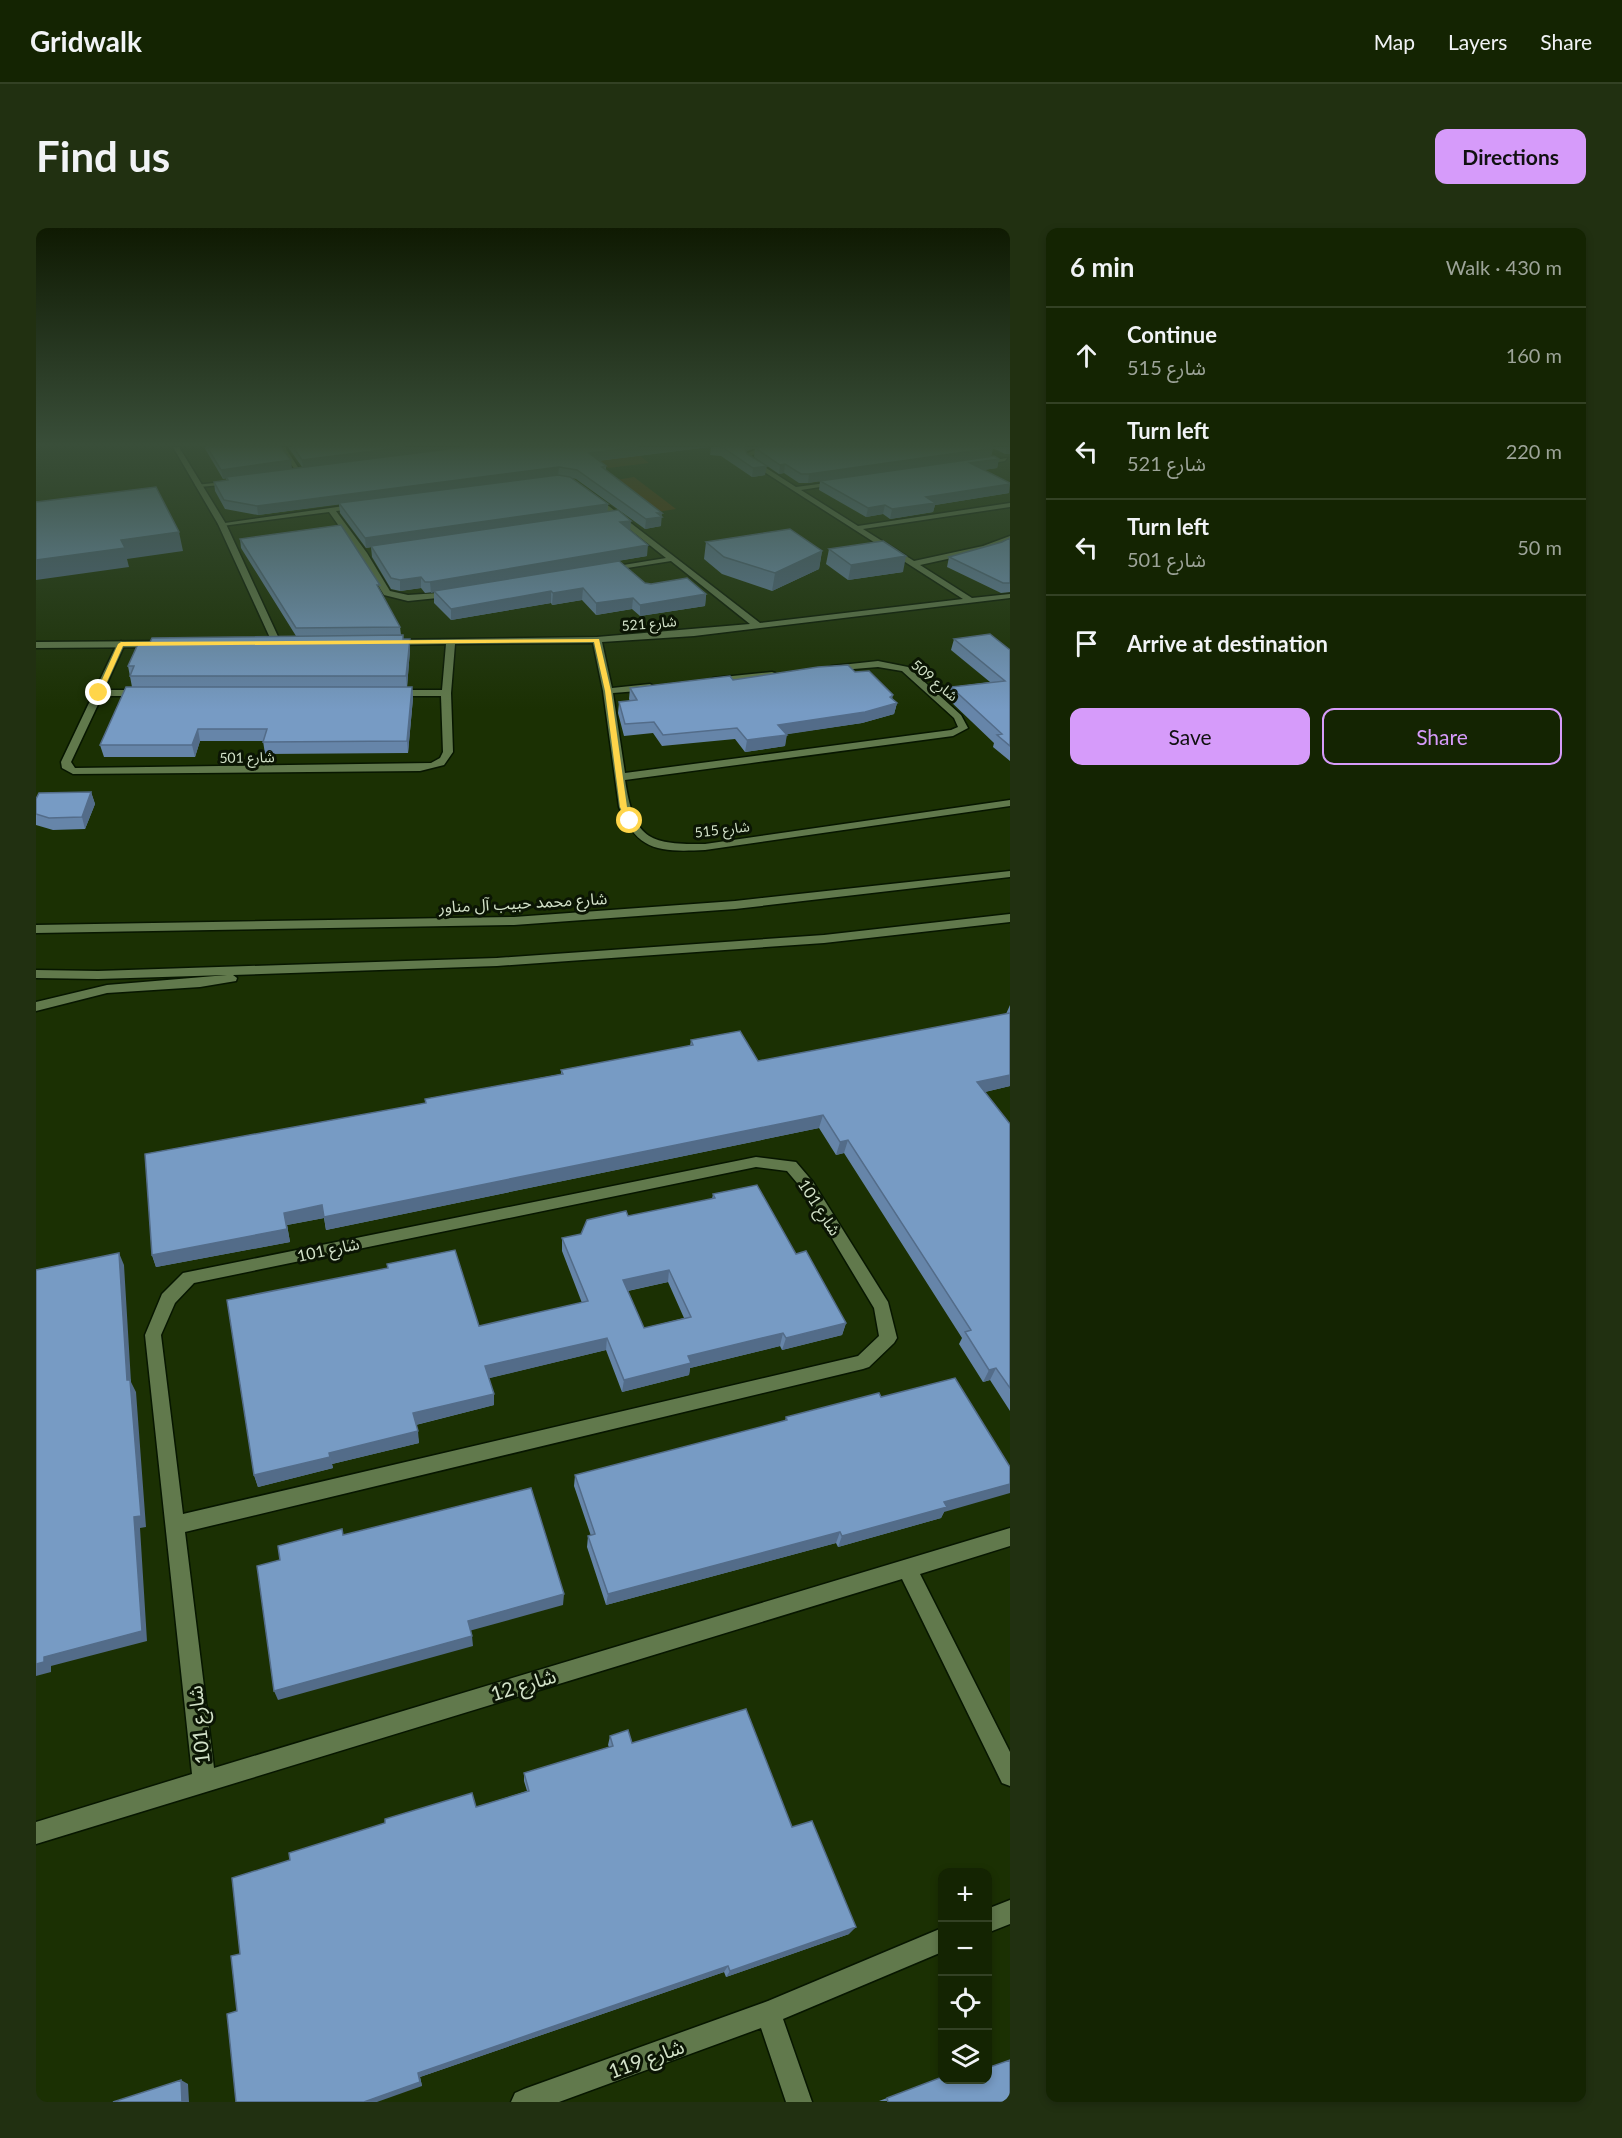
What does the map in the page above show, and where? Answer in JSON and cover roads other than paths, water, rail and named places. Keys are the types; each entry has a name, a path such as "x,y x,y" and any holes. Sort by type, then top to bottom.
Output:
{"street":[{"path":"227,534 277,643"},
{"path":"349,534 387,593 408,598 431,598 466,592"},
{"path":"643,534 757,625"},
{"path":"867,534 973,602"},
{"path":"912,564 985,548 1010,538"},
{"path":"363,553 374,552"},
{"path":"592,572 672,559"},
{"name":"شارع 521","path":"382,642 597,640 973,602 1010,596"},
{"name":"شارع 515","path":"597,640 608,691 624,807 635,828 653,844 674,848 705,847 1010,803"},
{"name":"شارع 501","path":"121,644 66,762 67,768 73,771 420,768 439,765 446,759 448,752 446,693 452,642"},
{"path":"255,643 289,643"},
{"path":"36,645 177,644"},
{"name":"شارع 509","path":"621,777 952,733 963,728 958,717 905,669 878,664 819,670"},
{"path":"702,682 784,673"},
{"path":"608,691 655,687"},
{"path":"99,693 159,693"},
{"path":"386,693 446,693"},
{"name":"شارع محمد حبيب آل مناور","path":"36,930 514,921 747,904 1010,874"},
{"path":"36,974 98,975 497,962 824,939 1010,918"},
{"path":"36,1007 68,997 109,989 216,981 255,970"},
{"name":"شارع 101","path":"176,1525 863,1362 888,1338 882,1307 808,1186 791,1166 756,1162 189,1278 168,1299 153,1335 204,1780"},
{"name":"شارع 12","path":"36,1833 204,1780 1010,1537"},
{"path":"906,1567 1010,1775"},
{"path":"992,1919 1010,1912"},
{"name":"شارع 119","path":"524,2102 768,2013 938,1942"},
{"path":"768,2013 799,2102"}]}
